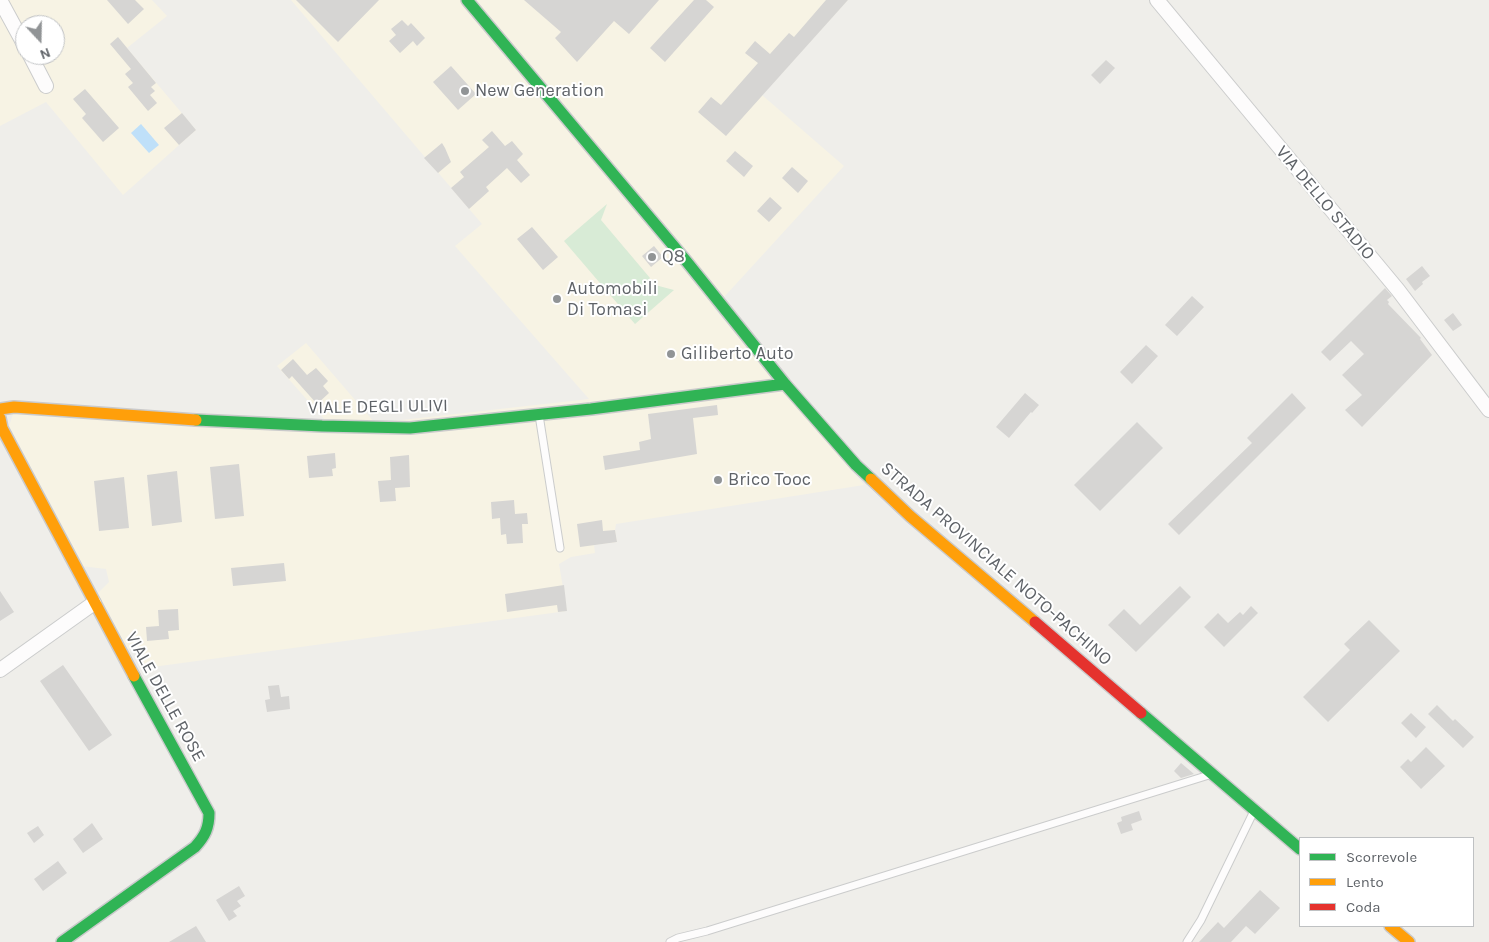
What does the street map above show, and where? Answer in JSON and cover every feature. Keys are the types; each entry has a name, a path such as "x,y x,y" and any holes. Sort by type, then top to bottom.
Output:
{"street":[{"path":"0,0 15,28"},
{"name":"STRADA PROVINCIALE NOTO-PACHINO","path":"467,0 681,254 785,384 856,465 910,516 1299,848"},
{"name":"VIA DELLO STADIO","path":"1157,0 1398,290 1489,410"},
{"path":"35,65 46,86"},
{"name":"VIALE DEGLI ULIVI","path":"0,409 14,407 161,418 322,426 410,428 539,415 785,384"},
{"name":"VIALE DELLE ROSE","path":"0,418 2,428 94,603 209,813 209,826 204,838 195,847 62,942"},
{"path":"0,670 94,603"},
{"path":"1391,927 1409,942"}],"lane":[{"path":"539,415 560,548"},
{"path":"670,942 1212,774"},
{"path":"1187,942 1201,920 1255,811"}],"shaded area":[{"path":"0,0 152,0 167,16 127,48 196,130 123,195 46,102 0,126"},
{"path":"291,0 848,0 762,95 844,166 714,308 864,485 616,524 617,542 594,545 595,553 571,557 559,564 567,611 145,668 135,648 126,650 96,595 109,582 106,569 81,566 9,426 17,402 326,421 277,366 306,343 375,423 589,399 455,246 482,224"}],"green space":[{"path":"607,204 601,220 650,278 645,283 651,289 655,285 674,290 635,324 564,241"}],"water":[{"path":"141,124 159,145 149,153 131,133"}],"building":[{"path":"107,0 135,0 144,9 128,24"},
{"path":"296,0 379,0 338,42"},
{"path":"524,0 659,0 629,34 614,21 577,62 555,38 561,32"},
{"path":"694,0 706,0 714,7 665,62 650,48"},
{"path":"826,0 848,0 726,136 698,112 711,97 721,105 758,63 745,53 755,41 770,54 789,33 794,37"},
{"path":"402,20 408,26 411,23 425,38 417,46 413,41 400,53 389,41 396,35 391,29"},
{"path":"118,37 156,83 151,87 155,91 150,95 157,103 148,111 128,87 133,83 125,74 131,69 110,44"},
{"path":"1106,60 1115,68 1100,84 1091,75"},
{"path":"451,66 476,94 458,110 433,82"},
{"path":"85,89 119,128 103,142 82,118 86,114 73,99"},
{"path":"182,113 196,130 179,145 164,128"},
{"path":"492,131 505,146 512,141 523,154 517,160 530,175 521,183 507,168 486,187 489,191 469,209 451,188 464,177 460,172 489,147 482,140"},
{"path":"442,143 451,162 438,173 424,158"},
{"path":"735,151 753,166 744,177 726,161"},
{"path":"792,167 808,181 798,193 782,178"},
{"path":"770,197 782,208 769,222 757,211"},
{"path":"532,227 558,257 543,270 517,239"},
{"path":"654,246 663,257 651,267 642,256"},
{"path":"1422,266 1430,276 1415,291 1406,279"},
{"path":"1385,288 1392,296 1387,300 1388,304 1421,338 1432,355 1362,427 1345,410 1362,395 1342,375 1364,354 1351,341 1330,361 1321,352"},
{"path":"1192,296 1204,307 1177,336 1165,325"},
{"path":"1453,313 1462,325 1453,331 1444,320"},
{"path":"1146,345 1158,356 1132,384 1120,372"},
{"path":"293,359 307,375 316,368 328,381 323,386 329,393 317,404 292,376 289,379 281,370"},
{"path":"1025,393 1039,405 1009,438 996,427"},
{"path":"1292,393 1306,408 1179,535 1168,524 1252,443 1247,438"},
{"path":"717,405 718,415 693,418 697,454 605,470 603,456 640,450 639,442 651,439 648,414"},
{"path":"1137,422 1163,448 1100,511 1074,485"},
{"path":"335,453 336,468 332,469 333,476 309,478 307,456"},
{"path":"409,455 410,487 395,488 396,501 380,502 378,481 391,480 390,457"},
{"path":"239,464 244,516 215,519 210,467"},
{"path":"177,471 182,522 152,526 147,475"},
{"path":"124,477 129,528 99,531 94,481"},
{"path":"514,500 515,514 527,513 528,524 522,524 523,543 507,544 506,534 501,535 500,518 492,519 491,502"},
{"path":"602,520 603,531 615,530 617,542 580,547 577,524"},
{"path":"284,563 286,581 233,586 231,568"},
{"path":"564,585 567,611 558,612 557,605 507,612 505,594"},
{"path":"1180,586 1191,597 1136,652 1108,625 1124,609 1140,625"},
{"path":"0,591 14,612 0,621"},
{"path":"1251,606 1258,613 1224,647 1204,627 1218,613 1228,623 1240,612 1243,615"},
{"path":"178,609 179,630 168,631 169,639 147,641 146,627 159,626 158,610"},
{"path":"1369,620 1400,651 1328,722 1303,697 1350,650 1344,644"},
{"path":"63,665 112,735 89,751 40,681"},
{"path":"279,685 281,697 289,696 290,709 267,712 265,700 270,699 268,686"},
{"path":"1437,705 1453,721 1455,719 1474,737 1463,748 1428,714"},
{"path":"1411,713 1426,727 1416,738 1401,723"},
{"path":"1426,747 1445,766 1421,789 1400,767 1408,759 1411,762"},
{"path":"1181,763 1194,774 1181,778 1174,771"},
{"path":"1139,811 1142,820 1131,824 1133,830 1121,834 1117,823 1122,821 1121,817"},
{"path":"92,823 103,839 83,853 73,839"},
{"path":"38,826 44,835 34,843 27,833"},
{"path":"58,861 67,873 43,891 34,879"},
{"path":"239,886 245,896 237,901 241,906 233,911 237,916 229,921 216,900"},
{"path":"1260,890 1280,908 1255,934 1246,926 1231,942 1199,942 1218,922 1224,928"},
{"path":"196,926 206,942 169,942"}],"traffic: fast":[{"path":"467,0 687,262 785,384 856,465 871,479"},
{"path":"196,420 410,428 591,409 785,384"},
{"path":"62,942 195,847 204,835 207,827 209,813 134,676"},
{"path":"1141,713 1299,848"}],"traffic: slow":[{"path":"0,409 14,407 196,420"},
{"path":"0,418 2,428 134,676"},
{"path":"871,479 910,516 1035,622"},
{"path":"1391,927 1409,942"}],"traffic: jam":[{"path":"1035,622 1141,713"}],"place":[{"name":"New Generation","path":"465,91"},
{"name":"Q8","path":"652,257"},
{"name":"Automobili Di Tomasi","path":"557,299"},
{"name":"Giliberto Auto","path":"671,354"},
{"name":"Brico Tooc","path":"718,480"}]}
